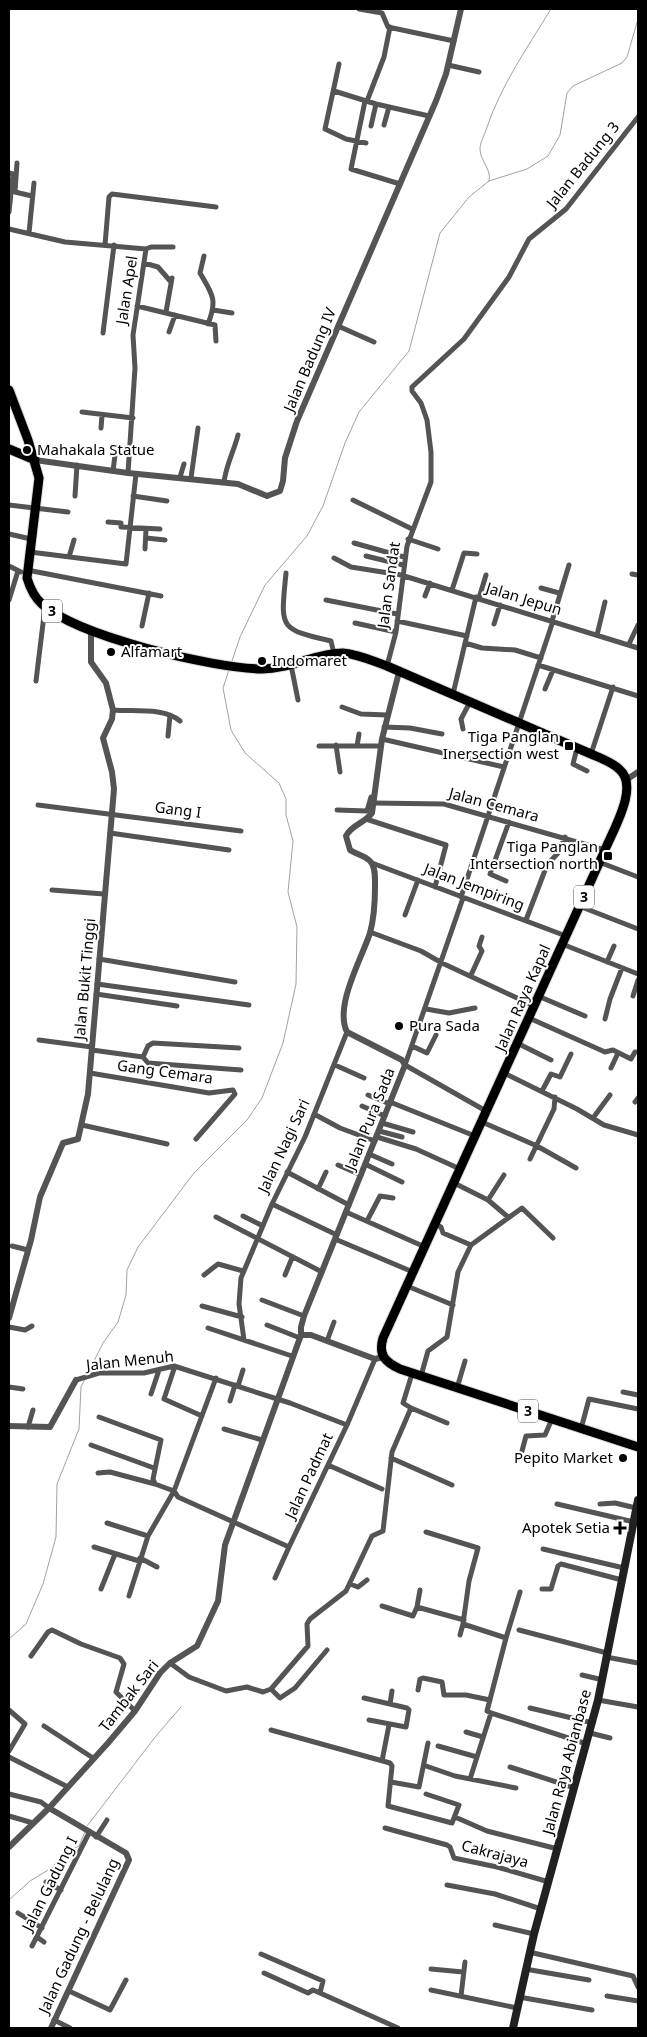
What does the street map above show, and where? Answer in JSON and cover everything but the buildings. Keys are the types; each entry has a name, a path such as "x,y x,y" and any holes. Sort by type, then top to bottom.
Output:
{"highway":[{"path":"9,390 28,440 22,448 10,449"},
{"name":"3","path":"28,440 39,478 30,552 24,571 33,594 45,607 92,630 162,652 206,662 242,667 269,668 291,665 334,654 354,655 387,666 591,754 620,770 626,780"},
{"path":"10,449 35,460"},
{"name":"Jalan Raya Kapal","path":"379,1358 383,1338 600,862 626,799 626,780"},
{"name":"3","path":"379,1358 393,1366 417,1375 638,1447"}],"main road":[{"name":"Jalan Raya Abianbase","path":"513,2028 529,1952 593,1723 637,1504"}],"street":[{"path":"359,9 382,14 385,23 390,27 454,41"},
{"name":"Jalan Badung IV","path":"35,460 136,474 224,482 248,487 264,495 273,495 281,488 286,458 297,421 429,116 448,65 461,9"},
{"path":"390,27 382,62 372,82 355,141 351,169 400,184"},
{"path":"339,64 325,129 355,141 366,143"},
{"path":"448,65 479,72"},
{"path":"334,91 376,104 429,116"},
{"path":"371,126 376,104"},
{"path":"384,125 388,107"},
{"name":"Jalan Badung 3","path":"430,442 424,409 412,391 412,387 469,333 509,278 529,239 566,209 638,117"},
{"path":"17,163 15,192 32,196"},
{"path":"9,173 13,174 9,212"},
{"path":"29,233 34,183"},
{"path":"105,245 112,194 216,207"},
{"name":"Jalan Apel","path":"9,229 65,242 146,249 133,335 135,368 128,473"},
{"path":"103,333 114,245"},
{"path":"146,249 151,247 174,247"},
{"path":"204,256 200,273 211,292 213,310 206,323"},
{"path":"144,263 158,267 172,280 166,312"},
{"path":"137,306 215,326 216,341"},
{"path":"213,310 232,312"},
{"path":"169,332 175,315"},
{"path":"338,326 374,342"},
{"path":"82,412 133,418"},
{"path":"101,428 102,415"},
{"path":"191,478 198,428"},
{"path":"224,482 227,465 233,454 238,435"},
{"name":"Jalan Sandat","path":"387,666 396,632 401,575 408,540 430,490 430,442"},
{"path":"113,470 115,455"},
{"path":"180,477 184,464"},
{"path":"75,496 77,465"},
{"path":"30,552 126,564 136,474"},
{"path":"134,496 167,501"},
{"path":"353,500 412,529"},
{"path":"9,505 68,512"},
{"path":"108,522 121,523 121,527 160,529"},
{"path":"145,548 146,529"},
{"path":"9,534 31,539"},
{"path":"146,538 165,540"},
{"path":"70,557 74,540"},
{"path":"408,540 438,548"},
{"path":"354,543 404,557"},
{"path":"452,590 464,553 477,554"},
{"path":"366,556 403,565"},
{"name":"Jalan Jepun","path":"334,558 351,567 401,575 430,583 638,648"},
{"path":"486,1111 405,1065 442,963 487,817 541,658 569,564"},
{"path":"9,566 24,571 161,596"},
{"path":"9,600 10,593 24,571"},
{"path":"286,573 283,605 285,621 292,630 331,641 334,654"},
{"path":"453,694 477,597 486,576"},
{"path":"425,596 430,583"},
{"path":"541,588 559,593"},
{"path":"142,626 149,593"},
{"path":"326,600 467,636"},
{"path":"598,634 605,602"},
{"path":"494,624 500,605"},
{"path":"36,680 45,607"},
{"path":"355,623 396,632"},
{"path":"629,644 638,625"},
{"path":"92,630 91,662 107,685 113,710 170,715 180,721"},
{"path":"465,643 482,648 515,650 541,658"},
{"path":"291,665 298,700"},
{"path":"538,665 638,696"},
{"path":"545,689 552,670"},
{"path":"347,1032 344,1022 346,997 370,932 375,897 372,863 369,859 350,850 346,839 348,830 372,813 384,727 400,672"},
{"path":"591,754 613,687"},
{"path":"464,729 461,719 470,702"},
{"path":"342,706 361,714 387,715"},
{"name":"Jalan Bukit Tinggi","path":"82,1126 90,1073 114,781 103,736 112,719 113,710"},
{"path":"168,736 170,715"},
{"path":"384,727 410,728 442,734"},
{"path":"357,746 359,734"},
{"path":"320,746 357,746 381,743 462,756 504,767"},
{"path":"336,745 340,772"},
{"path":"577,748 573,764 587,772"},
{"path":"626,780 638,772"},
{"path":"338,810 367,811 371,797 374,800"},
{"name":"Jalan Cemara","path":"374,800 439,803 565,837 605,850"},
{"name":"Gang I","path":"38,805 241,831"},
{"path":"366,819 446,845 435,887"},
{"path":"506,881 490,874 509,822"},
{"path":"110,833 229,850"},
{"path":"526,920 547,865 558,853 565,837"},
{"path":"600,862 638,876"},
{"name":"Jalan Jempiring","path":"372,863 462,898 526,920 607,962 638,974"},
{"path":"405,916 418,880"},
{"path":"52,890 104,894"},
{"path":"579,906 638,928"},
{"path":"370,932 421,951 442,963 534,1006"},
{"path":"471,975 482,951 479,946 482,936"},
{"path":"607,962 614,946"},
{"path":"99,959 235,982"},
{"path":"605,1019 610,999 622,968"},
{"path":"632,996 638,980"},
{"path":"97,984 249,1005"},
{"path":"96,994 177,1006"},
{"path":"538,996 585,1016"},
{"path":"426,1009 449,1012 475,1008"},
{"path":"529,1018 605,1052 613,1050 631,1059 635,1052 638,1052"},
{"name":"Jalan Pura Sada","path":"292,1356 301,1336 304,1316 320,1272 338,1238 347,1209 405,1065 402,1060 347,1032"},
{"name":"Jalan Nagi Sari","path":"244,1340 239,1296 243,1271 336,1065 347,1032"},
{"path":"412,1046 428,1053 436,1035"},
{"path":"39,1040 143,1057 148,1064 241,1070"},
{"path":"143,1057 148,1046 153,1043 239,1048"},
{"path":"518,1043 551,1060"},
{"path":"611,1068 618,1053"},
{"path":"542,1091 551,1074 560,1077 571,1054"},
{"path":"336,1065 364,1078"},
{"name":"Gang Cemara","path":"90,1073 209,1093 233,1090 235,1094 196,1139"},
{"path":"504,1074 555,1097 596,1120 623,1132 638,1135"},
{"path":"368,1096 475,1136"},
{"path":"596,1120 610,1096"},
{"path":"530,1159 554,1109 555,1097"},
{"path":"362,1106 385,1116"},
{"path":"314,1114 340,1128 377,1136 416,1149 460,1169"},
{"path":"482,1122 537,1146 576,1168"},
{"path":"382,1123 413,1132"},
{"path":"9,1318 28,1250 40,1197 63,1143 77,1140 82,1126 167,1144"},
{"path":"377,1136 402,1137"},
{"path":"369,1154 392,1164"},
{"path":"365,1164 402,1182"},
{"path":"338,1165 361,1175"},
{"path":"287,1172 318,1189 368,1222 425,1247"},
{"path":"318,1189 326,1172"},
{"path":"488,1200 504,1175"},
{"path":"454,1183 488,1200 506,1216"},
{"path":"368,1222 380,1196 393,1198"},
{"path":"272,1204 338,1238 414,1272"},
{"path":"273,1691 309,1644 308,1624 310,1618 341,1597 353,1585 373,1535 382,1533 391,1458 417,1375 428,1351 447,1337 458,1272 469,1244 506,1216 522,1208 553,1238"},
{"path":"216,1216 320,1272"},
{"path":"243,1216 264,1226"},
{"path":"435,1224 441,1227 443,1233 469,1244"},
{"path":"338,1238 355,1244"},
{"path":"12,1246 28,1250"},
{"path":"285,1275 292,1258"},
{"path":"301,1260 320,1272"},
{"path":"204,1275 218,1264 243,1271"},
{"path":"407,1286 452,1305"},
{"path":"262,1300 304,1316"},
{"path":"202,1306 242,1317"},
{"path":"327,1341 334,1322"},
{"path":"267,1325 301,1336 327,1341 379,1358"},
{"path":"9,1327 25,1330 32,1326"},
{"path":"208,1328 292,1356"},
{"name":"Tambak Sari","path":"9,1847 49,1808 135,1711 160,1673 170,1663 197,1646 219,1596 225,1545 292,1356"},
{"name":"Jalan Padmat","path":"275,1578 379,1358"},
{"path":"457,1388 465,1361"},
{"path":"175,1366 163,1398 202,1416"},
{"name":"Jalan Menuh","path":"9,1426 50,1427 76,1380 91,1374 159,1370 175,1366 216,1378 347,1425"},
{"path":"150,1394 159,1370"},
{"path":"230,1401 243,1370"},
{"path":"129,1596 139,1559 148,1536 174,1490 216,1378"},
{"path":"9,1387 23,1389"},
{"path":"623,1392 638,1395"},
{"path":"581,1429 588,1398 638,1409"},
{"path":"408,1407 446,1423"},
{"path":"28,1427 33,1410"},
{"path":"99,1417 161,1440 154,1468 155,1484"},
{"path":"522,1451 526,1436 545,1435 552,1419"},
{"path":"224,1428 262,1440"},
{"path":"91,1445 154,1468"},
{"path":"391,1458 452,1485"},
{"path":"328,1466 382,1489"},
{"path":"98,1473 110,1472 174,1490 178,1497 289,1547"},
{"path":"557,1504 634,1522"},
{"path":"600,1504 637,1504"},
{"path":"106,1523 148,1536"},
{"path":"426,1532 478,1548 469,1581 464,1622 460,1636"},
{"path":"94,1547 139,1559 157,1567"},
{"path":"543,1549 624,1568"},
{"path":"101,1589 115,1554"},
{"path":"542,1589 551,1589 558,1566 561,1564 622,1580"},
{"path":"353,1585 367,1580"},
{"path":"382,1606 413,1616 417,1607 420,1590"},
{"path":"520,1592 487,1712 587,1744"},
{"path":"417,1607 506,1638"},
{"path":"31,1656 48,1632 53,1630 81,1644 120,1658 124,1664 116,1692 135,1711"},
{"path":"519,1630 638,1663"},
{"path":"170,1663 189,1677 226,1691 247,1687 263,1692 273,1691 282,1698 295,1688 327,1650"},
{"path":"582,1675 602,1680"},
{"path":"418,1690 423,1678 442,1682 444,1695 466,1695 490,1700"},
{"path":"390,1704 392,1691"},
{"path":"364,1698 409,1710 407,1726 389,1725 369,1720"},
{"path":"598,1700 638,1708"},
{"path":"530,1708 593,1723"},
{"path":"9,1710 25,1724 9,1751"},
{"path":"470,1779 490,1713"},
{"path":"382,1761 389,1725"},
{"path":"44,1726 93,1758"},
{"path":"271,1730 391,1764 388,1803 390,1807 450,1824 455,1817 459,1805 426,1794"},
{"path":"466,1732 483,1737"},
{"path":"590,1733 610,1738"},
{"path":"391,1782 418,1787 428,1743"},
{"path":"438,1746 477,1758"},
{"path":"9,1757 68,1787"},
{"path":"426,1766 470,1779 516,1788"},
{"path":"510,1767 575,1788"},
{"path":"9,1794 41,1802 49,1808"},
{"name":"Jalan Gadung - Belulang","path":"49,1808 126,1853 129,1863 50,2028"},
{"path":"9,1816 33,1822"},
{"path":"455,1817 487,1831 558,1849"},
{"path":"96,1837 106,1820"},
{"name":"Cakrajaya","path":"385,1828 450,1846 454,1858 497,1866 549,1882"},
{"name":"Jalan Gadung I","path":"32,1946 61,1890 87,1831"},
{"path":"46,1882 61,1890"},
{"path":"447,1885 495,1894 541,1909"},
{"path":"18,1913 42,1928"},
{"path":"495,1925 534,1934"},
{"path":"37,1937 44,1942"},
{"path":"529,1952 611,1970 637,1978 638,1987"},
{"path":"261,1954 323,1981 320,1993"},
{"path":"461,1996 462,1972 465,1962"},
{"path":"431,1969 462,1972"},
{"path":"525,1969 588,1980"},
{"path":"264,1973 308,1993 313,1990 390,2027 398,2028"},
{"path":"69,1991 110,2010 126,1980"},
{"path":"431,1990 517,2008"},
{"path":"607,1996 638,2001"},
{"path":"519,1997 592,2010"},
{"path":"54,2020 70,2028"}],"waterway":[{"path":"489,181 489,173 480,149 481,142 506,83 551,9"},
{"path":"232,661 240,637 265,585 307,536 323,506 345,443 359,412 409,351 440,233 469,197 489,181 527,169 548,156 560,135 567,93 573,86 622,63 627,57 638,19"},
{"path":"88,1373 103,1343 118,1322 126,1295 127,1270 138,1247 194,1173 247,1120 262,1098 283,1043 296,984 297,927 288,892 293,841 286,815 286,799 279,783 245,753 231,730 223,688 229,670"},
{"path":"9,1639 26,1624 43,1584 56,1537 57,1484 79,1429 81,1387 85,1379"},
{"path":"87,1826 156,1736 181,1707"},
{"path":"9,1900 30,1881 53,1867 62,1854 79,1846 85,1832"}],"place":[{"name":"Mahakala Statue","path":"27,450"},
{"name":"Alfamart","path":"111,652"},
{"name":"Indomaret","path":"262,661"},
{"name":"Tiga Panglan Inersection west","path":"569,746"},
{"name":"Tiga Panglan Intersection north","path":"608,856"},
{"name":"Pura Sada","path":"399,1026"},
{"name":"Pepito Market","path":"623,1458"},
{"name":"Apotek Setia","path":"620,1528"}]}
